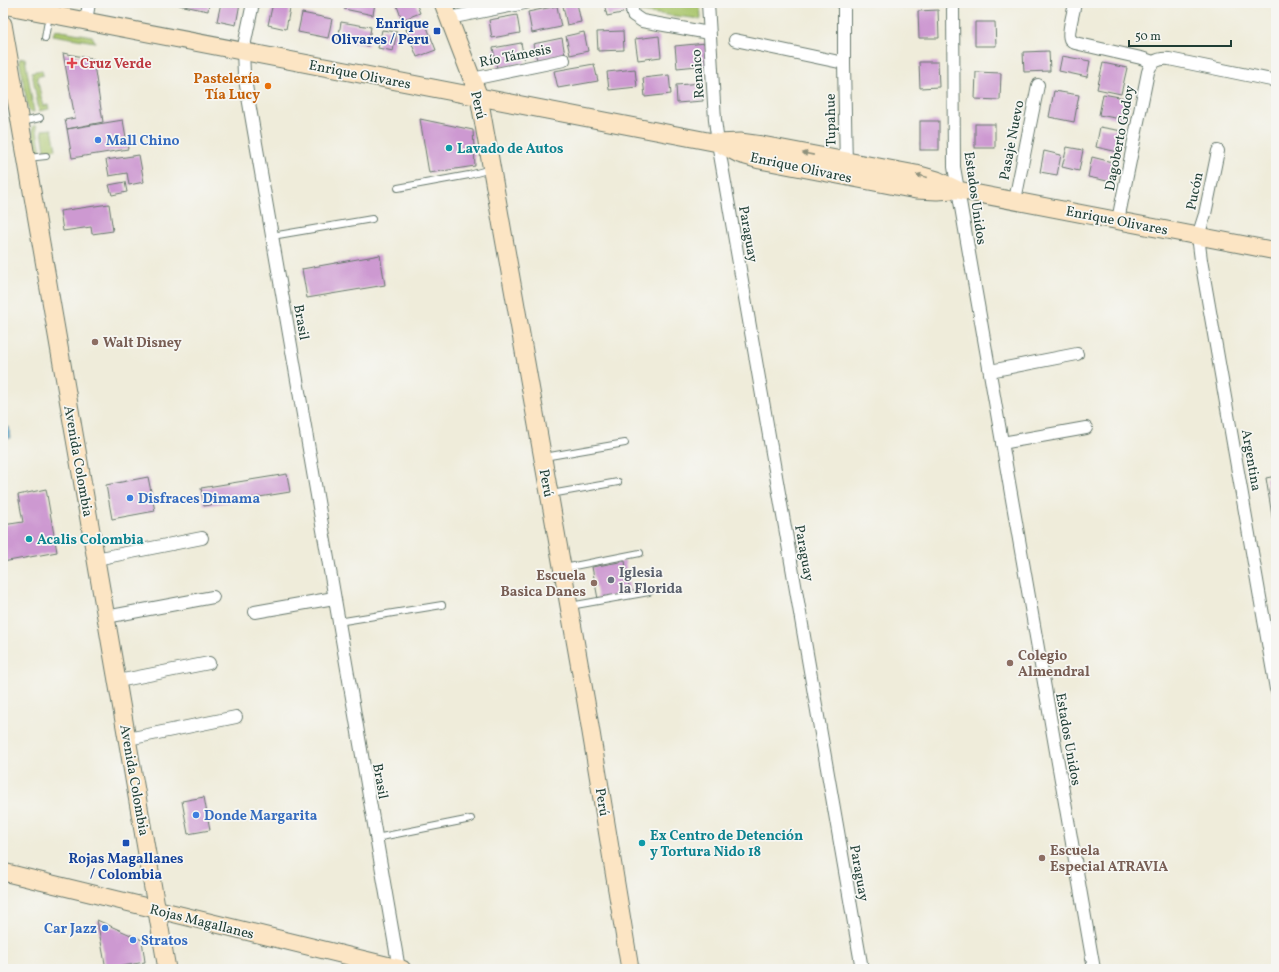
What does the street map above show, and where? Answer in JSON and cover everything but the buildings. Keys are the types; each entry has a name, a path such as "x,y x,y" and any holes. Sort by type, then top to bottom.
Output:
{"main road":[{"name":"Enrique Olivares","path":"3,5 718,143 739,154 755,158 846,169 916,190 958,190 1276,250"},
{"name":"Perú","path":"447,8 479,97 586,702 630,969"},
{"name":"Avenida Colombia","path":"3,24 167,969"},
{"name":"Rojas Magallanes","path":"3,872 400,969"}],"street":[{"path":"86,20 89,3"},
{"name":"Brasil","path":"253,3 243,51 244,74 338,622 400,969"},
{"path":"447,8 525,3"},
{"path":"631,3 633,15 642,22 709,33"},
{"name":"Renaico","path":"708,3 715,120 718,143"},
{"name":"Tupahue","path":"844,3 846,169"},
{"name":"Estados Unidos","path":"953,3 954,167 1094,969"},
{"path":"1075,3 1069,33 1070,39 1073,42 1154,62 1164,58 1276,81"},
{"path":"735,40 844,63"},
{"name":"Río Támesis","path":"472,79 564,60"},
{"name":"Dagoberto Godoy","path":"1118,220 1148,72 1154,62"},
{"name":"Pasaje Nuevo","path":"1014,200 1038,85"},
{"name":"Paraguay","path":"718,143 862,969"},
{"name":"Pucón","path":"1198,236 1205,214 1218,151"},
{"name":"Argentina","path":"1198,236 1276,689"},
{"path":"990,371 1077,354"},
{"path":"1002,443 1086,428"},
{"path":"96,559 202,538"},
{"path":"106,617 213,597"},
{"path":"255,612 334,598"},
{"path":"118,681 209,663"},
{"path":"128,739 236,718"}],"lane":[{"path":"45,38 50,14"},
{"path":"20,122 40,118"},
{"path":"26,159 46,156"},
{"path":"398,188 469,175 492,169"},
{"path":"272,236 372,218"},
{"path":"543,457 625,443"},
{"path":"549,494 618,482"},
{"path":"562,569 640,554"},
{"path":"569,606 649,592"},
{"path":"338,622 442,605"},
{"path":"376,838 471,819"}],"green space":[{"path":"640,3 700,3 701,19 641,12"},
{"path":"55,30 92,36 95,42 53,35"},
{"path":"25,58 34,112 30,112 28,108 19,59"},
{"path":"42,70 43,75 37,77 43,106 48,105 49,109 39,111 32,72"},
{"path":"36,125 41,152 37,152 34,143 33,126"},
{"path":"52,129 56,149 45,151 42,130"}],"water":[{"path":"9,427 11,438 3,439 3,428"}],"place":[{"name":"Enrique Olivares / Peru","path":"437,31"},
{"name":"Cruz Verde","path":"72,63"},
{"name":"Pastelería Tía Lucy","path":"268,86"},
{"name":"Mall Chino","path":"98,140"},
{"name":"Lavado de Autos","path":"449,148"},
{"name":"Walt Disney","path":"95,342"},
{"name":"Disfraces Dimama","path":"130,498"},
{"name":"Acalis Colombia","path":"29,539"},
{"name":"Iglesia la Florida","path":"611,580"},
{"name":"Escuela Basica Danes","path":"594,583"},
{"name":"Colegio Almendral","path":"1010,663"},
{"name":"Donde Margarita","path":"196,815"},
{"name":"Rojas Magallanes / Colombia","path":"126,843"},
{"name":"Ex Centro de Detención y Tortura Nido 18","path":"642,843"},
{"name":"Escuela Especial ATRAVIA","path":"1042,858"},
{"name":"Car Jazz","path":"105,928"},
{"name":"Stratos","path":"133,940"}]}
